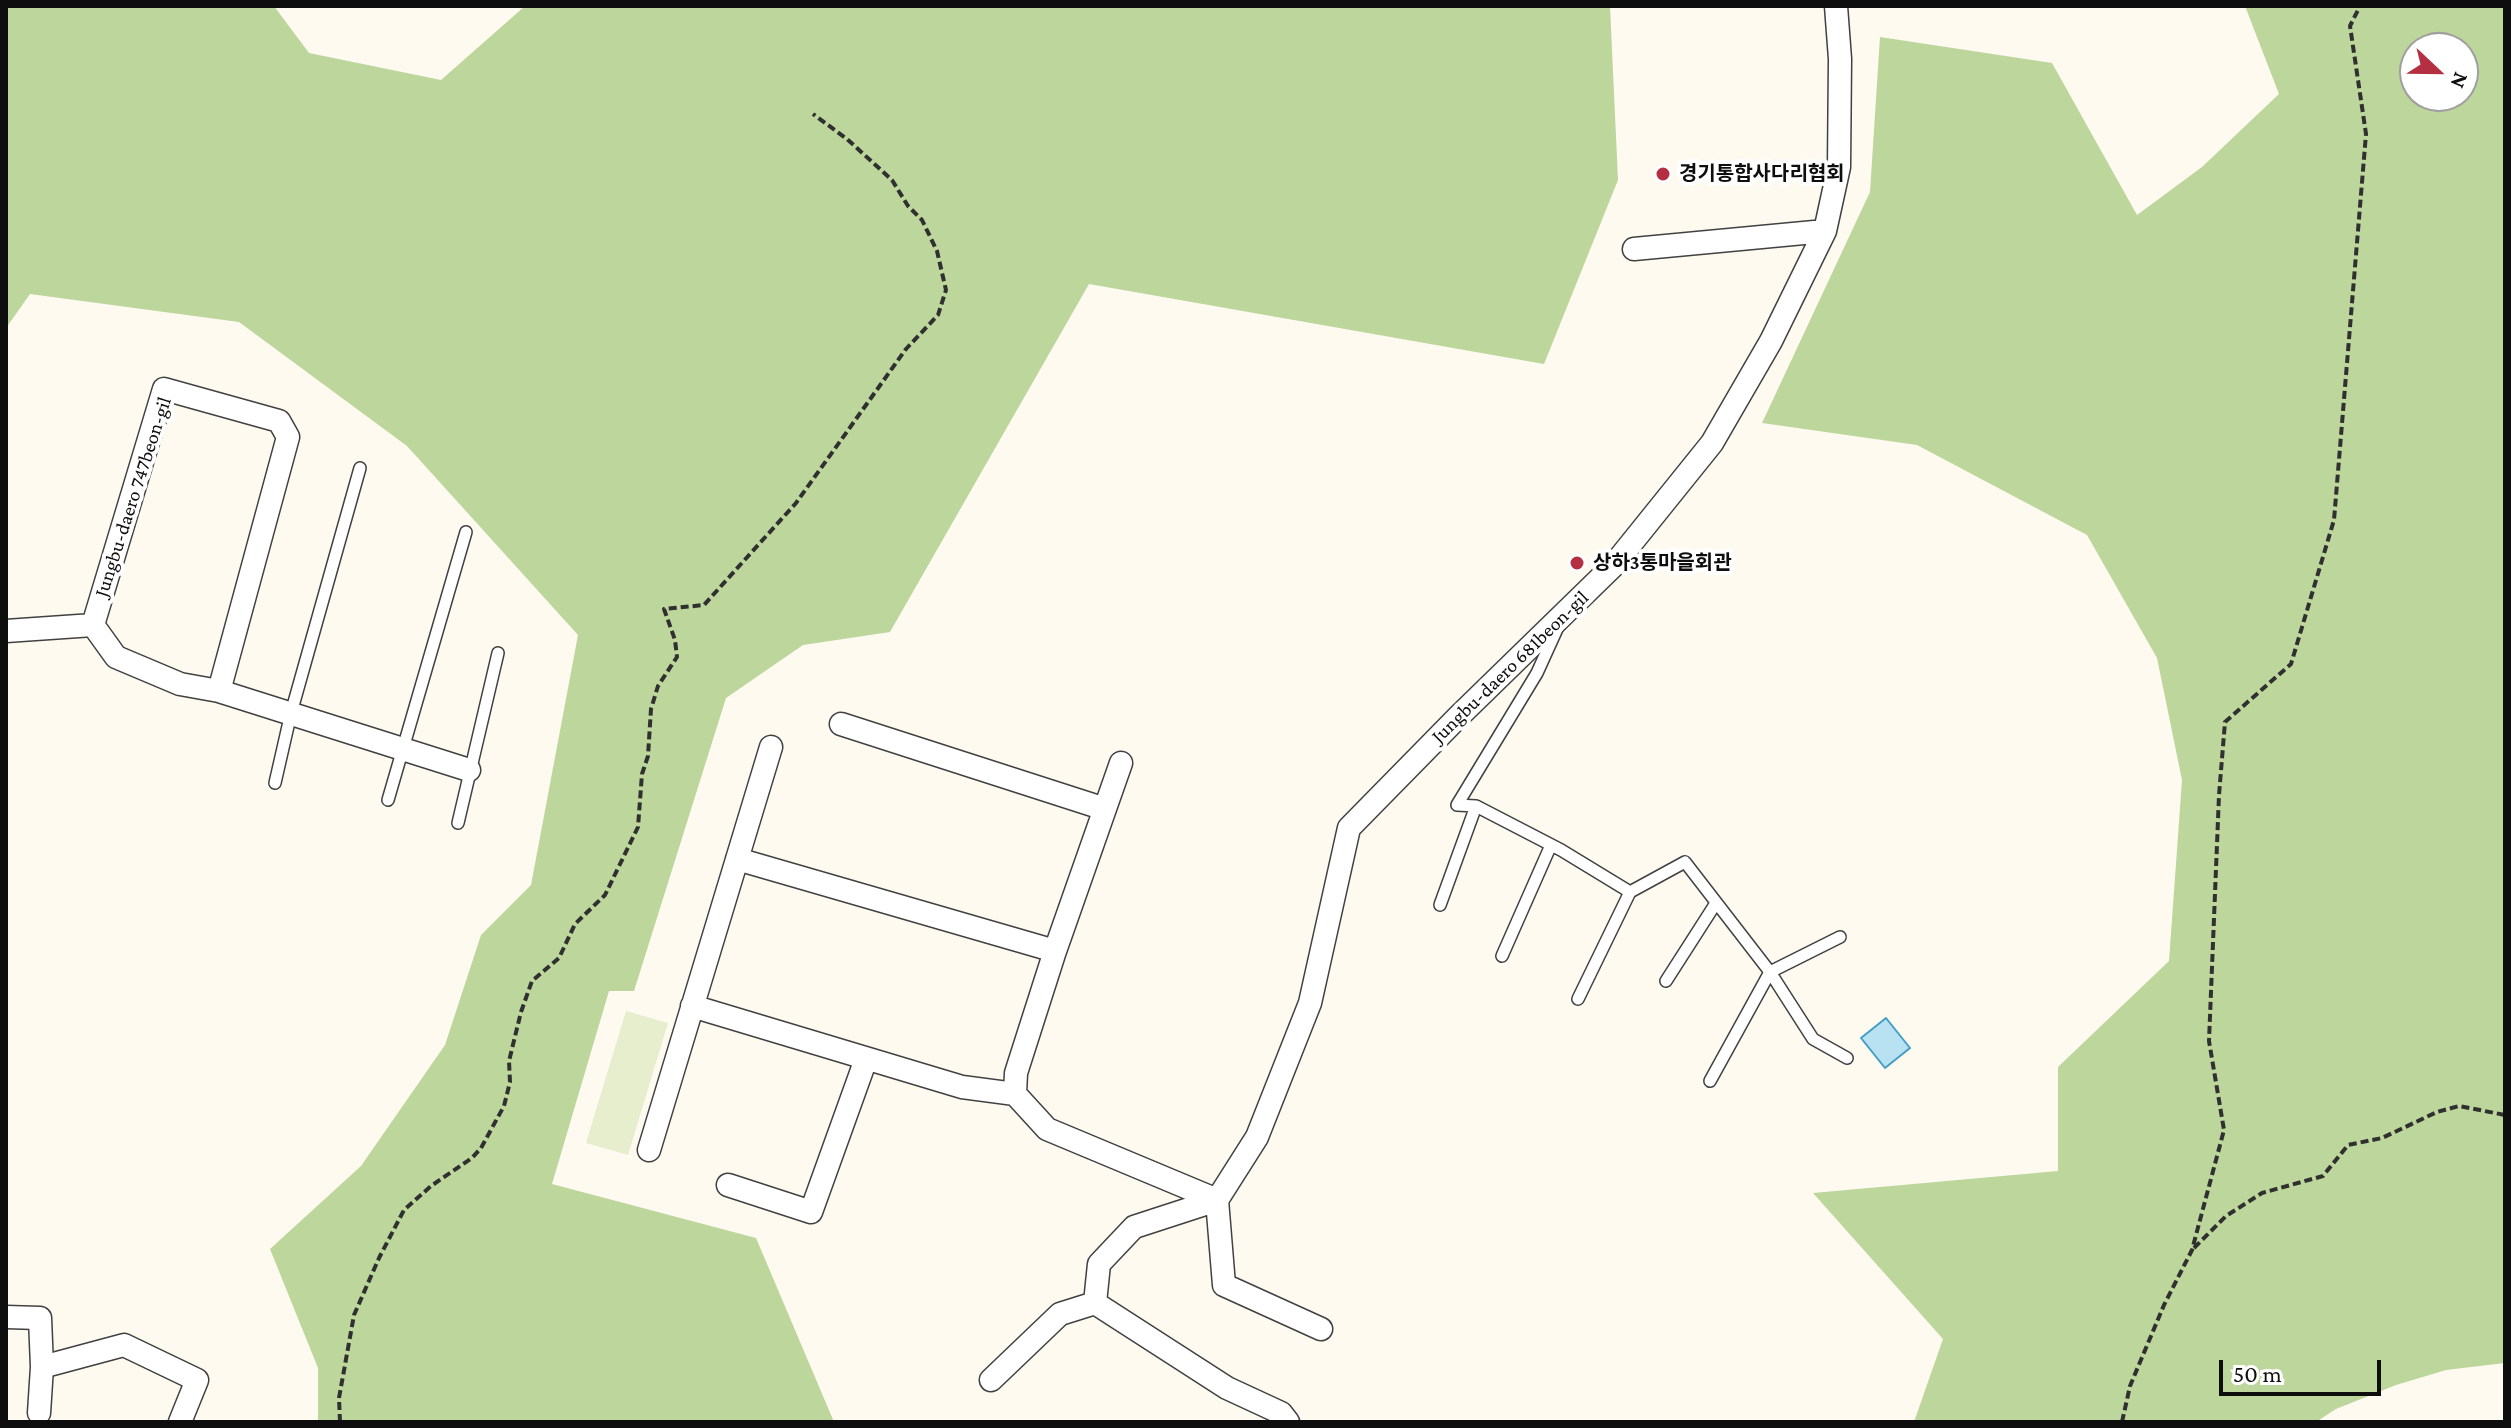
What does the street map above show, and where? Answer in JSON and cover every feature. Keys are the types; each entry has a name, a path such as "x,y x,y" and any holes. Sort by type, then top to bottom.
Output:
{"street":[{"name":"Jungbu-daero 681beon-gil","path":"1217,1200 1257,1137 1310,1003 1349,828 1613,566 1712,443 1771,341 1825,231 1839,167 1840,59 1836,6"},
{"path":"1634,249 1825,231"},
{"name":"Jungbu-daero 747beon-gil","path":"6,631 93,625 164,389 279,421 288,437 219,691"},
{"path":"93,625 116,657 180,684 219,691 469,770"},
{"path":"841,724 1105,809"},
{"path":"649,1150 771,747"},
{"path":"1015,1094 1016,1073 1055,951 1121,763"},
{"path":"737,859 1055,951"},
{"path":"692,1006 962,1087 1015,1094 1047,1129 1217,1200"},
{"path":"728,1185 811,1212 866,1059"},
{"path":"1095,1303 1099,1264 1134,1227 1217,1200"},
{"path":"1217,1200 1224,1285 1321,1329"},
{"path":"991,1380 1060,1314 1095,1303"},
{"path":"1095,1303 1227,1388 1281,1413 1288,1422"},
{"path":"6,1317 40,1318 42,1367 39,1413"},
{"path":"42,1367 124,1345 197,1380 180,1422"}],"lane":[{"path":"275,783 291,713 360,468"},
{"path":"388,800 466,532"},
{"path":"1562,617 1537,673 1457,805 1476,806 1551,845 1630,892"},
{"path":"458,823 498,653"},
{"path":"1440,905 1476,806"},
{"path":"1502,956 1551,845"},
{"path":"1578,999 1630,892 1685,862 1770,972 1813,1039 1847,1058"},
{"path":"1666,981 1716,903"},
{"path":"1710,1081 1770,972 1840,937"}],"path":[{"path":"2122,1422 2130,1386 2164,1305 2192,1250 2224,1130 2209,1041 2218,810 2225,722 2291,664 2334,520 2366,134 2350,26 2360,6"},
{"path":"340,1422 339,1398 354,1315 379,1258 404,1210 481,1148 504,1106 510,1082 509,1061 532,981 559,958 575,924 605,895 638,827 651,709 658,686 677,657 675,640 664,609 704,605 796,503 906,349 938,315 946,290 937,251 922,220 908,206 892,180 847,139 813,114"},
{"path":"2192,1250 2226,1216 2262,1193 2323,1176 2348,1145 2382,1138 2437,1112 2459,1106 2505,1115"}],"green space":[{"path":"9,6 274,6 309,53 441,80 525,6 1610,6 1618,180 1544,364 1089,284 890,632 803,645 726,698 634,991 609,991 552,1184 756,1238 834,1422 318,1422 318,1368 270,1249 361,1166 445,1045 481,935 531,885 578,635 407,446 239,322 30,294 6,328 6,12"},
{"path":"2245,6 2505,6 2505,1363 2446,1370 2396,1385 2336,1409 2316,1422 1914,1422 1943,1339 1813,1193 2058,1171 2058,1067 2169,961 2182,780 2157,658 2087,535 1917,445 1762,423 1870,192 1880,37 2052,63 2137,215 2202,167 2279,94"},
{"path":"626,1011 668,1023 628,1155 586,1143"}],"water":[{"path":"1886,1018 1910,1048 1885,1068 1861,1038"}],"place":[{"name":"경기통합사다리협회","path":"1663,174"},
{"name":"상하3통마을회관","path":"1577,563"}]}
